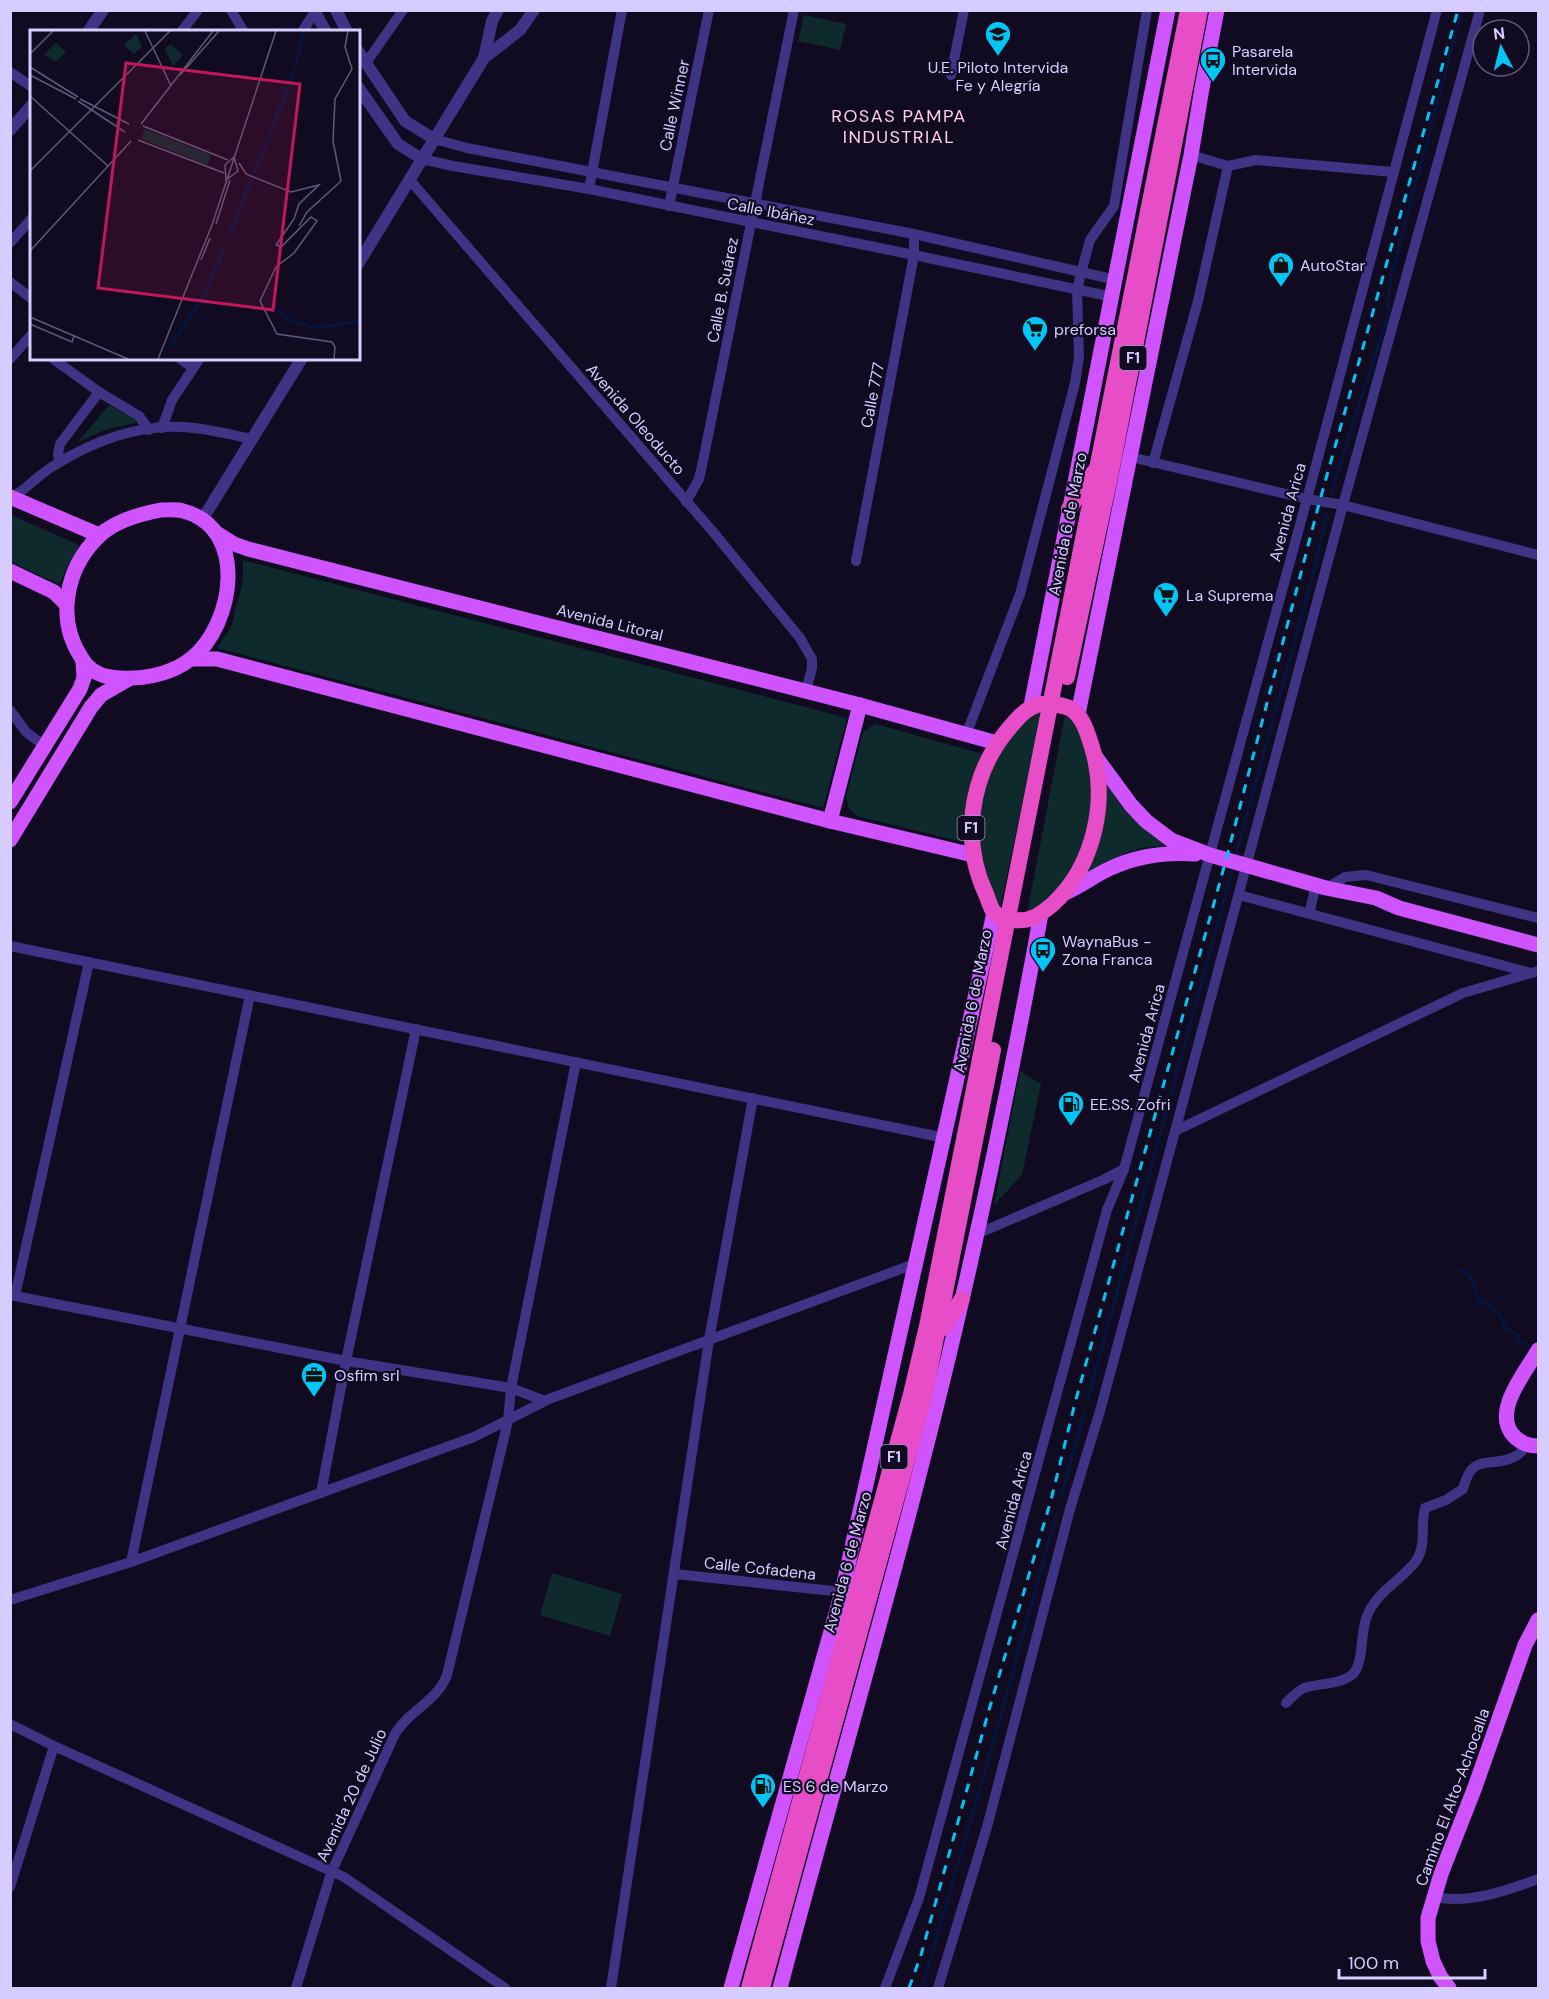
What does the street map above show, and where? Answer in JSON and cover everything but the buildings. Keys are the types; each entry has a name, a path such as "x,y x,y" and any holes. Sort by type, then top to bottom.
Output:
{"highway":[{"name":"Avenida 6 de Marzo","path":"1055,704 1097,468 1188,10"},
{"name":"Avenida 6 de Marzo","path":"749,1989 908,1406 927,1326 1006,917 1113,460 1200,10"},
{"path":"1069,509 1097,468"},
{"path":"1006,917 1029,921 1041,914 1065,893 1091,845 1098,803 1095,756 1078,714 1070,708 1055,704 1031,706"},
{"name":"F1","path":"1006,917 979,880 970,824 977,786 997,743 1031,706"},
{"name":"Avenida 6 de Marzo","path":"762,1989 924,1398 938,1336 1006,917"},
{"path":"938,1336 962,1299"}],"main road":[{"name":"Avenida 6 de Marzo","path":"1031,706 1168,10"},
{"path":"1078,714 1191,155 1217,10"},
{"path":"11,498 99,536"},
{"path":"160,510 184,511 202,520 215,532 226,553 228,569 224,608 208,641 191,659 158,675 127,680 95,672 83,662 76,652 68,630 66,604 71,582 84,555 99,536 140,514 160,510"},
{"name":"Avenida Litoral","path":"215,532 234,544 248,549 806,691 997,743"},
{"path":"10,571 54,592 66,604"},
{"path":"191,659 217,659 830,821 974,855"},
{"path":"10,802 80,689 84,678 83,662"},
{"path":"10,840 91,707 100,696 127,680"},
{"path":"830,821 860,705"},
{"path":"1095,756 1131,805 1146,821 1171,840 1210,855 1321,886 1347,898 1374,906 1399,908 1539,945"},
{"path":"1065,893 1113,867 1143,857 1176,853 1210,855"},
{"path":"780,1989 905,1528 962,1299 994,1161 1041,914"},
{"name":"Avenida 6 de Marzo","path":"731,1989 842,1592 945,1138 1006,917"},
{"path":"1533,1446 1517,1439 1510,1432 1505,1412 1539,1350"},
{"name":"Camino El Alto-Achocalla","path":"1449,1989 1440,1976 1428,1941 1428,1918 1441,1874 1526,1645 1539,1620"}],"street":[{"path":"89,30 103,10"},
{"path":"183,30 198,10"},
{"path":"231,10 243,30"},
{"path":"336,10 346,30"},
{"path":"366,63 404,10"},
{"path":"360,261 484,58 492,21 498,10"},
{"path":"484,58 520,30 534,10"},
{"path":"589,189 622,10"},
{"name":"Calle Winner","path":"669,206 709,10"},
{"name":"Calle B. Suárez","path":"686,502 699,479 703,461 794,10"},
{"path":"951,75 964,10"},
{"path":"966,735 1020,594 1075,383 1079,357 1077,291 1090,240 1114,206 1147,10"},
{"name":"Avenida Arica","path":"885,1989 919,1898 1107,1210 1124,1169 1307,499 1437,10"},
{"path":"938,1989 989,1817 1070,1509 1100,1410 1343,505 1480,10"},
{"path":"304,30 315,11"},
{"path":"315,11 325,30"},
{"path":"360,54 405,121 434,139"},
{"path":"10,72 30,86"},
{"path":"360,90 398,144 422,159"},
{"path":"10,130 30,107"},
{"name":"Calle Ibáñez","path":"434,139 467,148 915,234 1116,280"},
{"path":"1191,155 1227,166 1256,160 1393,172"},
{"name":"Calle Ibáñez","path":"422,159 589,189 1113,297"},
{"path":"1154,463 1198,301 1227,166"},
{"name":"Avenida Oleoducto","path":"409,179 686,502 803,643 812,659 806,691"},
{"path":"10,243 30,220"},
{"name":"Calle 777","path":"856,561 914,255 915,234"},
{"path":"10,282 30,297"},
{"path":"10,359 30,339"},
{"path":"55,360 99,392 139,416 149,429"},
{"path":"182,360 193,368"},
{"path":"162,428 172,400 199,360"},
{"path":"202,520 301,360"},
{"path":"59,462 60,444 99,392"},
{"path":"11,498 59,462 94,443 134,431 193,428 252,439"},
{"path":"1131,457 1307,499 1343,505 1539,555"},
{"path":"10,710 26,732 45,746"},
{"path":"1309,914 1321,886 1345,877 1366,875 1539,918"},
{"path":"1239,895 1535,972"},
{"path":"10,946 945,1138"},
{"path":"89,962 13,1295 346,1360 511,1388 545,1401"},
{"path":"1175,1131 1463,993 1535,972"},
{"path":"131,1562 250,995"},
{"path":"321,1492 346,1360 416,1029"},
{"name":"Avenida 20 de Julio","path":"296,1989 331,1873 402,1722 431,1699 443,1686 447,1675 508,1420 511,1388 576,1062"},
{"path":"611,1989 709,1340 753,1098"},
{"path":"977,1234 1124,1169"},
{"path":"10,1600 131,1562 474,1437 545,1401 917,1263"},
{"path":"1286,1703 1302,1689 1339,1681 1353,1674 1361,1659 1362,1634 1367,1614 1387,1588 1415,1562 1423,1547 1425,1508 1446,1500 1462,1489 1466,1475 1477,1464 1496,1462 1517,1455 1533,1446"},
{"name":"Calle Cofadena","path":"675,1574 842,1592"},
{"path":"10,1724 344,1877 505,1989"},
{"path":"10,1887 54,1746"},
{"path":"1435,1897 1450,1900 1489,1895 1539,1878"}],"green space":[{"path":"804,15 846,24 840,50 798,41"},
{"path":"109,405 140,422 107,429 78,442"},
{"path":"11,515 79,545 59,584 11,562"},
{"path":"243,560 847,718 823,808 217,648 231,627 243,581"},
{"path":"1042,710 1000,908 980,859 979,819 982,800 992,765 1001,749 1012,735"},
{"path":"1065,715 1077,728 1082,738 1090,770 1093,796 1089,830 1075,864 1065,879 1041,904 1027,913"},
{"path":"875,724 983,754 965,810 963,842 857,816 849,808 846,796 863,732"},
{"path":"1106,779 1170,845 1142,848 1125,853 1085,874 1103,828"},
{"path":"1020,1071 1041,1084 1022,1175 994,1205"},
{"path":"552,1573 622,1594 610,1636 540,1615"}],"waterway":[{"path":"1331,493 1388,315 1390,280 1462,10"},
{"path":"1236,854 1314,571 1327,514"},
{"path":"1088,1398 1232,871"},
{"path":"1460,1269 1470,1275 1479,1301 1490,1305 1500,1315 1505,1327 1517,1335 1519,1341 1529,1346"},
{"path":"1061,1496 1084,1414"},
{"path":"922,1988 1057,1512"}],"railway":[{"path":"909,1988 921,1955 989,1710 1051,1500 1075,1403 1226,860 1320,500 1458,10"}],"place":[{"name":"U.E. Piloto Intervida Fe y Alegría","path":"998,57"},
{"name":"Pasarela Intervida","path":"1213,83"},
{"name":"AutoStar","path":"1281,288"},
{"name":"preforsa","path":"1035,352"},
{"name":"La Suprema","path":"1166,618"},
{"name":"WaynaBus - Zona Franca","path":"1043,973"},
{"name":"EE.SS. Zofri","path":"1071,1127"},
{"name":"Osfim srl","path":"314,1398"},
{"name":"ES 6 de Marzo","path":"763,1809"}],"district":[{"name":"ROSAS PAMPA INDUSTRIAL","path":"899,126"}]}
